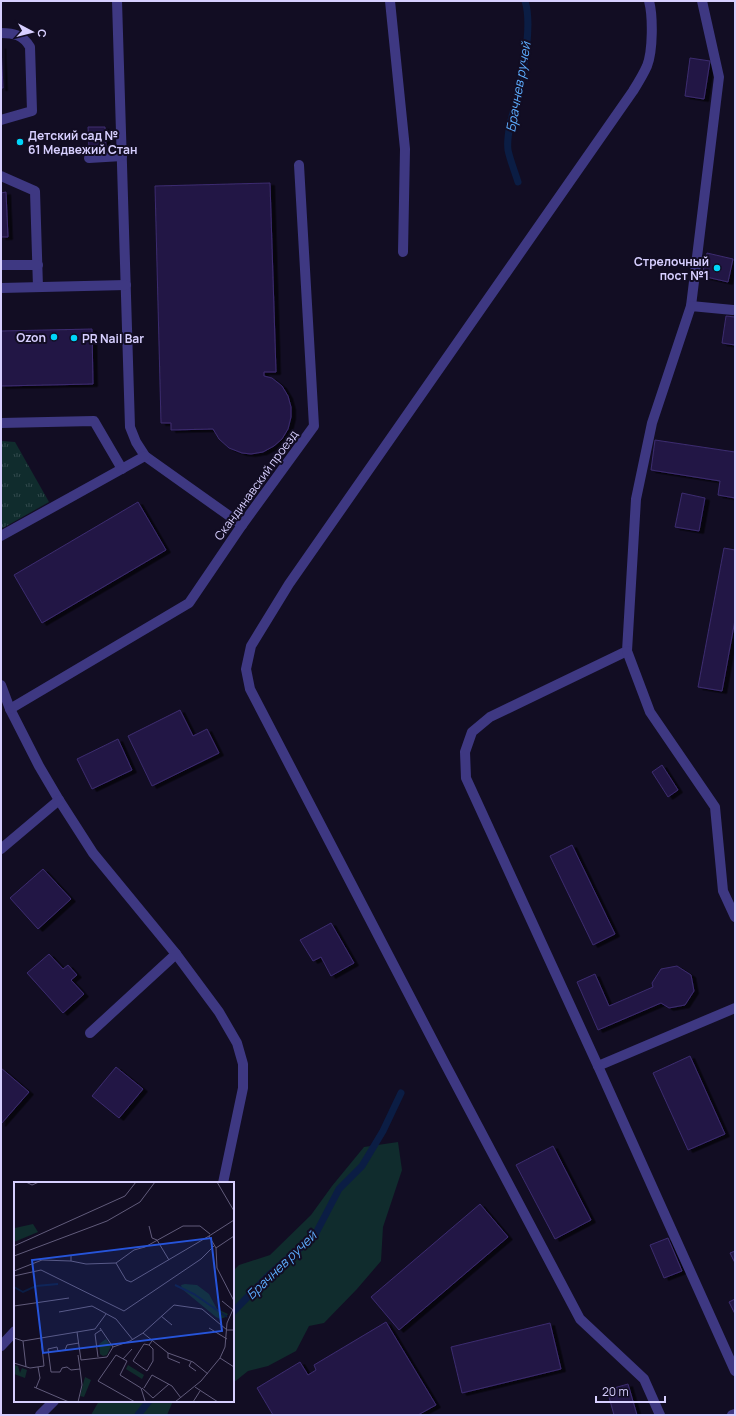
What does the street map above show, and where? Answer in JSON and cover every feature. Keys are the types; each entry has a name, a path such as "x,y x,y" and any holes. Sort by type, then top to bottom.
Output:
{"street":[{"path":"117,1 130,427 136,442 145,456 242,525"},
{"path":"390,1 405,149 403,252"},
{"path":"648,1 651,10 652,34 648,64 633,91 290,584 251,646 246,669 250,689 439,1053 580,1319 644,1379 660,1415"},
{"path":"702,1 719,77 691,306 652,422 636,500 627,651 650,712 716,807 723,891 735,917"},
{"path":"1,33 19,35 26,40 30,47 32,111 1,120"},
{"path":"89,158 122,156"},
{"name":"Скандинавский проезд","path":"10,709 189,603 242,525 314,426 299,165"},
{"path":"1,176 35,191 38,287"},
{"path":"1,265 38,265"},
{"path":"1,288 126,285"},
{"path":"691,306 733,310"},
{"path":"1,423 94,421 122,469"},
{"path":"1,536 145,456"},
{"path":"627,651 490,717 472,732 465,752 466,778 598,1066 735,1371"},
{"path":"1,685 10,709 39,766 59,800 94,853 176,954 219,1012 237,1043 243,1064 243,1088 224,1182"},
{"path":"1,849 59,800"},
{"path":"90,1034 176,954"},
{"path":"598,1066 735,1008"},
{"path":"1,1346 14,1331"},
{"path":"40,1415 53,1402"}],"green space":[{"path":"1,441 15,442 49,502 1,529"},
{"path":"398,1142 402,1170 383,1227 381,1261 357,1289 324,1323 309,1326 296,1351 268,1366 248,1371 234,1382 234,1270 239,1265 270,1255 311,1215 332,1186 364,1147"},
{"path":"98,1402 173,1402 167,1415 91,1415"}],"building":[{"path":"1,46 3,88 1,88"},
{"path":"690,58 710,61 704,99 685,96"},
{"path":"88,127 105,127 106,149 89,149"},
{"path":"270,183 276,372 264,372 264,376 272,378 282,386 288,396 291,407 291,417 288,429 282,439 274,446 263,452 251,454 242,453 229,448 219,439 213,429 171,430 171,423 161,423 155,186"},
{"path":"6,192 8,237 1,237 1,193"},
{"name":"Стрелочный пост №1","path":"707,253 733,259 728,282 702,276"},
{"path":"726,316 735,317 735,345 722,343"},
{"path":"92,329 93,384 1,386 1,331"},
{"path":"655,440 735,452 735,498 718,495 720,481 651,470"},
{"path":"682,493 705,498 699,531 675,527"},
{"path":"138,502 166,550 42,623 14,575"},
{"path":"724,548 735,550 735,620 722,691 698,687"},
{"path":"180,710 193,736 207,729 219,753 152,786 128,736"},
{"path":"118,739 132,770 92,789 77,759"},
{"path":"662,765 678,790 668,797 652,772"},
{"path":"572,845 615,934 593,945 550,856"},
{"path":"43,869 71,899 38,929 10,898"},
{"path":"331,923 354,963 331,976 321,957 313,961 300,940"},
{"path":"49,954 63,969 68,965 77,975 71,980 84,994 63,1013 27,973"},
{"path":"677,966 691,975 694,991 685,1005 669,1008 661,1003 598,1030 577,982 595,974 609,1006 653,987 652,983 661,969"},
{"path":"690,1056 725,1134 688,1150 653,1073"},
{"path":"116,1067 143,1089 119,1118 92,1096"},
{"path":"1,1068 29,1092 1,1124"},
{"path":"553,1146 591,1220 555,1239 516,1165"},
{"path":"480,1204 508,1237 399,1330 371,1297"},
{"path":"668,1238 682,1271 664,1278 650,1245"},
{"path":"735,1251 735,1263 730,1253"},
{"path":"735,1299 735,1314 729,1302"},
{"path":"386,1322 436,1405 418,1415 273,1415 257,1388 300,1362 308,1375 316,1370 314,1365"},
{"path":"550,1323 561,1369 462,1393 451,1347"},
{"path":"628,1384 637,1415 614,1415 607,1390"}],"waterway":[{"name":"Брачнев ручей","path":"518,182 508,150 508,138 528,36 525,1"},
{"name":"Брачнев ручей","path":"234,1311 269,1275 315,1235 339,1189 362,1166 383,1131 401,1093"},
{"name":"Брачнев ручей","path":"138,1415 148,1402"}],"place":[{"name":"Детский сад № 61 Медвежий Стан","path":"20,142"},
{"name":"Стрелочный пост №1","path":"717,268"},
{"name":"Ozon","path":"54,337"},
{"name":"PR Nail Bar","path":"74,338"}]}
